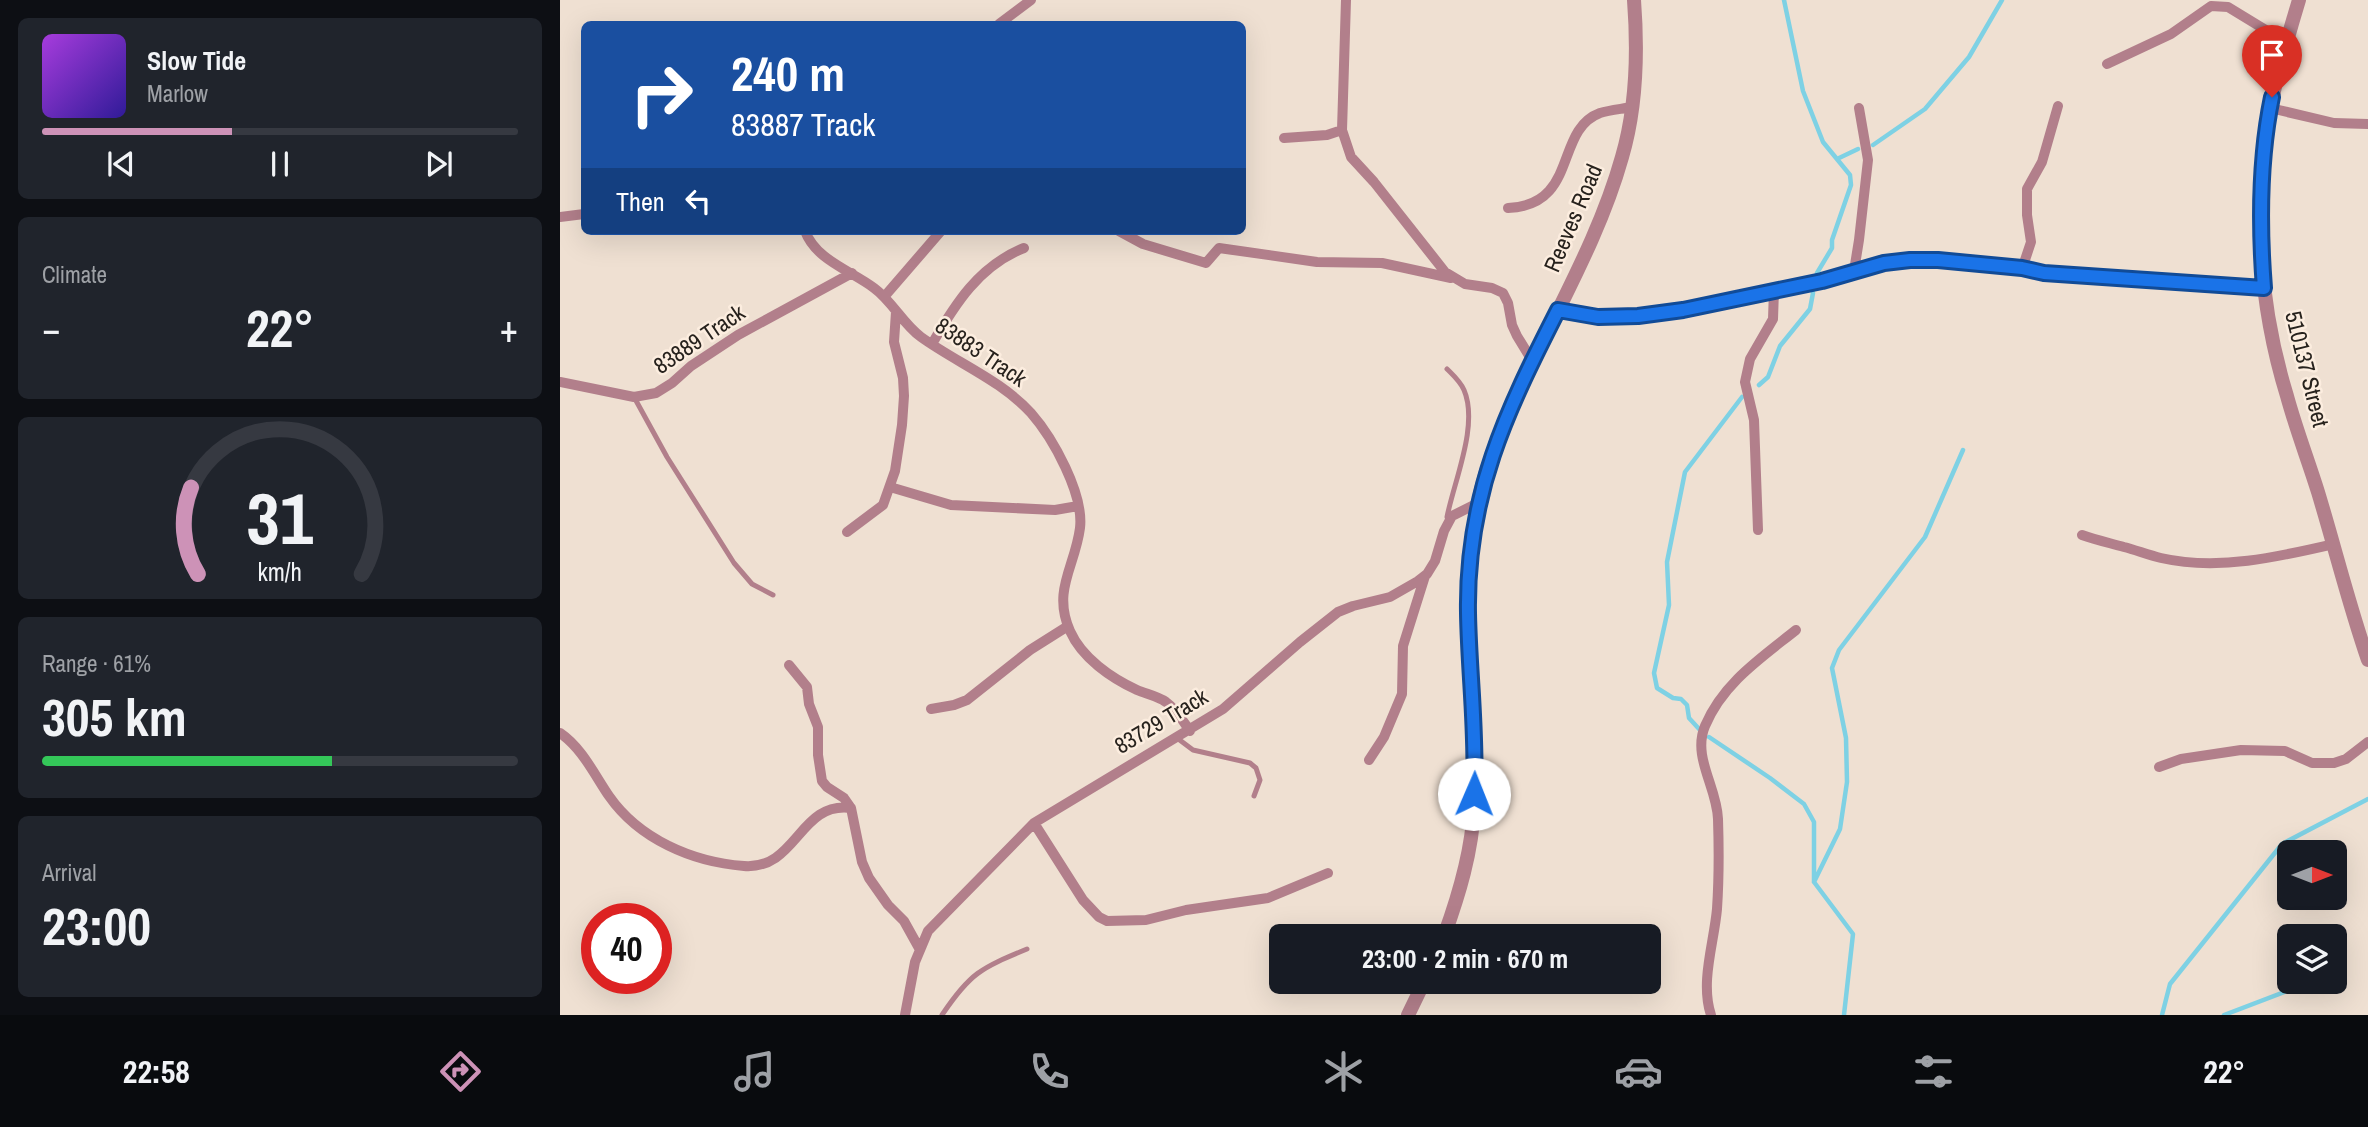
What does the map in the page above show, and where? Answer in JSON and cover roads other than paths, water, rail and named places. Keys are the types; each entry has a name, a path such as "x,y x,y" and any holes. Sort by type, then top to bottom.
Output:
{"street":[{"path":"1003,21 1031,0"},
{"path":"1346,0 1342,130 1351,157 1445,272 1465,284 1503,293 1517,336 1532,362"},
{"name":"Reeves Road","path":"1448,924 1463,874 1474,811 1468,613 1470,556 1478,503 1503,426 1598,225 1623,156 1636,64 1634,0"},
{"name":"510137 Street","path":"2299,0 2270,108 2260,191 2264,288 2270,328 2286,395 2368,660"},
{"path":"2107,64 2171,34 2211,6 2228,7 2269,32 2285,47"},
{"path":"2022,268 2031,242 2027,189 2042,162 2058,106"},
{"path":"1508,208 1526,207 1538,201 1555,183 1578,131 1589,120 1599,113 1632,107"},
{"path":"1854,271 1868,160 1858,108"},
{"path":"2270,108 2334,123 2368,124"},
{"path":"1284,138 1327,135 1342,130"},
{"path":"560,217 581,214"},
{"name":"83883 Track","path":"804,235 817,251 884,297 918,335 990,380 1028,410 1051,440 1065,470 1081,522 1079,537 1063,584 1062,603 1068,626 1084,653 1101,668 1120,682 1166,702 1190,731"},
{"path":"884,297 938,235"},
{"path":"1126,235 1143,244 1206,263 1219,248 1317,261 1382,263 1455,279"},
{"path":"932,344 965,292 1007,255 1024,248"},
{"path":"1558,310 1598,317 1638,316 1705,306 1822,281 1884,263 1922,260 2022,268 2044,273 2264,288"},
{"name":"83889 Track","path":"560,382 634,397 664,390 691,366 738,335 852,273"},
{"path":"1758,530 1754,420 1745,382 1750,359 1773,319 1774,290"},
{"path":"847,532 883,505 890,487 902,425 904,396 903,378 894,342 896,312"},
{"path":"890,487 951,505 1055,510 1078,506"},
{"path":"1369,760 1384,737 1402,694 1403,646 1424,576 1435,561 1444,531 1452,516 1478,503"},
{"path":"2082,535 2161,558 2205,562 2242,561 2334,544"},
{"name":"83729 Track","path":"905,1015 919,948 928,931 1034,823 1082,792 1190,731 1235,700 1338,612 1401,593 1424,576"},
{"path":"931,709 967,700 1030,650 1068,626"},
{"path":"1711,1015 1707,1002 1717,912 1718,818 1714,793 1703,763 1701,739 1712,713 1729,687 1796,630"},
{"path":"789,665 807,687 809,704 818,727 822,781 844,798 851,808 860,854 869,878 888,905 904,921 919,948"},
{"path":"560,733 572,742 611,799 645,832 677,850 710,860 745,866 765,864 783,853 800,832 827,811 851,808"},
{"path":"2159,767 2181,759 2241,750 2285,751 2312,763 2334,763 2346,759 2368,742"},
{"path":"1034,823 1083,900 1099,917 1107,921 1146,920 1186,910 1268,898 1328,873"},
{"path":"1408,1015 1418,994"}],"lane":[{"path":"1444,531 1466,444 1468,421 1465,391 1447,369"},
{"path":"634,397 667,457 734,563 752,584 773,595"},
{"path":"1177,738 1193,750 1250,763 1256,768 1261,780 1254,796"},
{"path":"942,1015 965,983 980,971 1027,949"}],"waterway":[{"path":"1784,0 1803,91 1823,142 1850,175 1851,185 1832,240 1832,248 1817,273"},
{"path":"1873,145 1925,109 1969,57 2002,0"},
{"path":"1837,159 1858,149"},
{"path":"1759,385 1768,377 1780,346 1810,309 1813,293"},
{"path":"1700,730 1689,718 1687,705 1681,699 1673,698 1657,688 1654,673 1669,605 1667,562 1685,472 1742,397"},
{"path":"1814,882 1840,829 1847,782 1846,738 1832,668 1839,650 1925,537 1963,450"},
{"path":"1709,737 1804,804 1814,822 1814,882 1853,934 1844,1015"},
{"path":"2162,1015 2170,984 2282,844 2368,799"},
{"path":"2224,1015 2279,994"}]}
